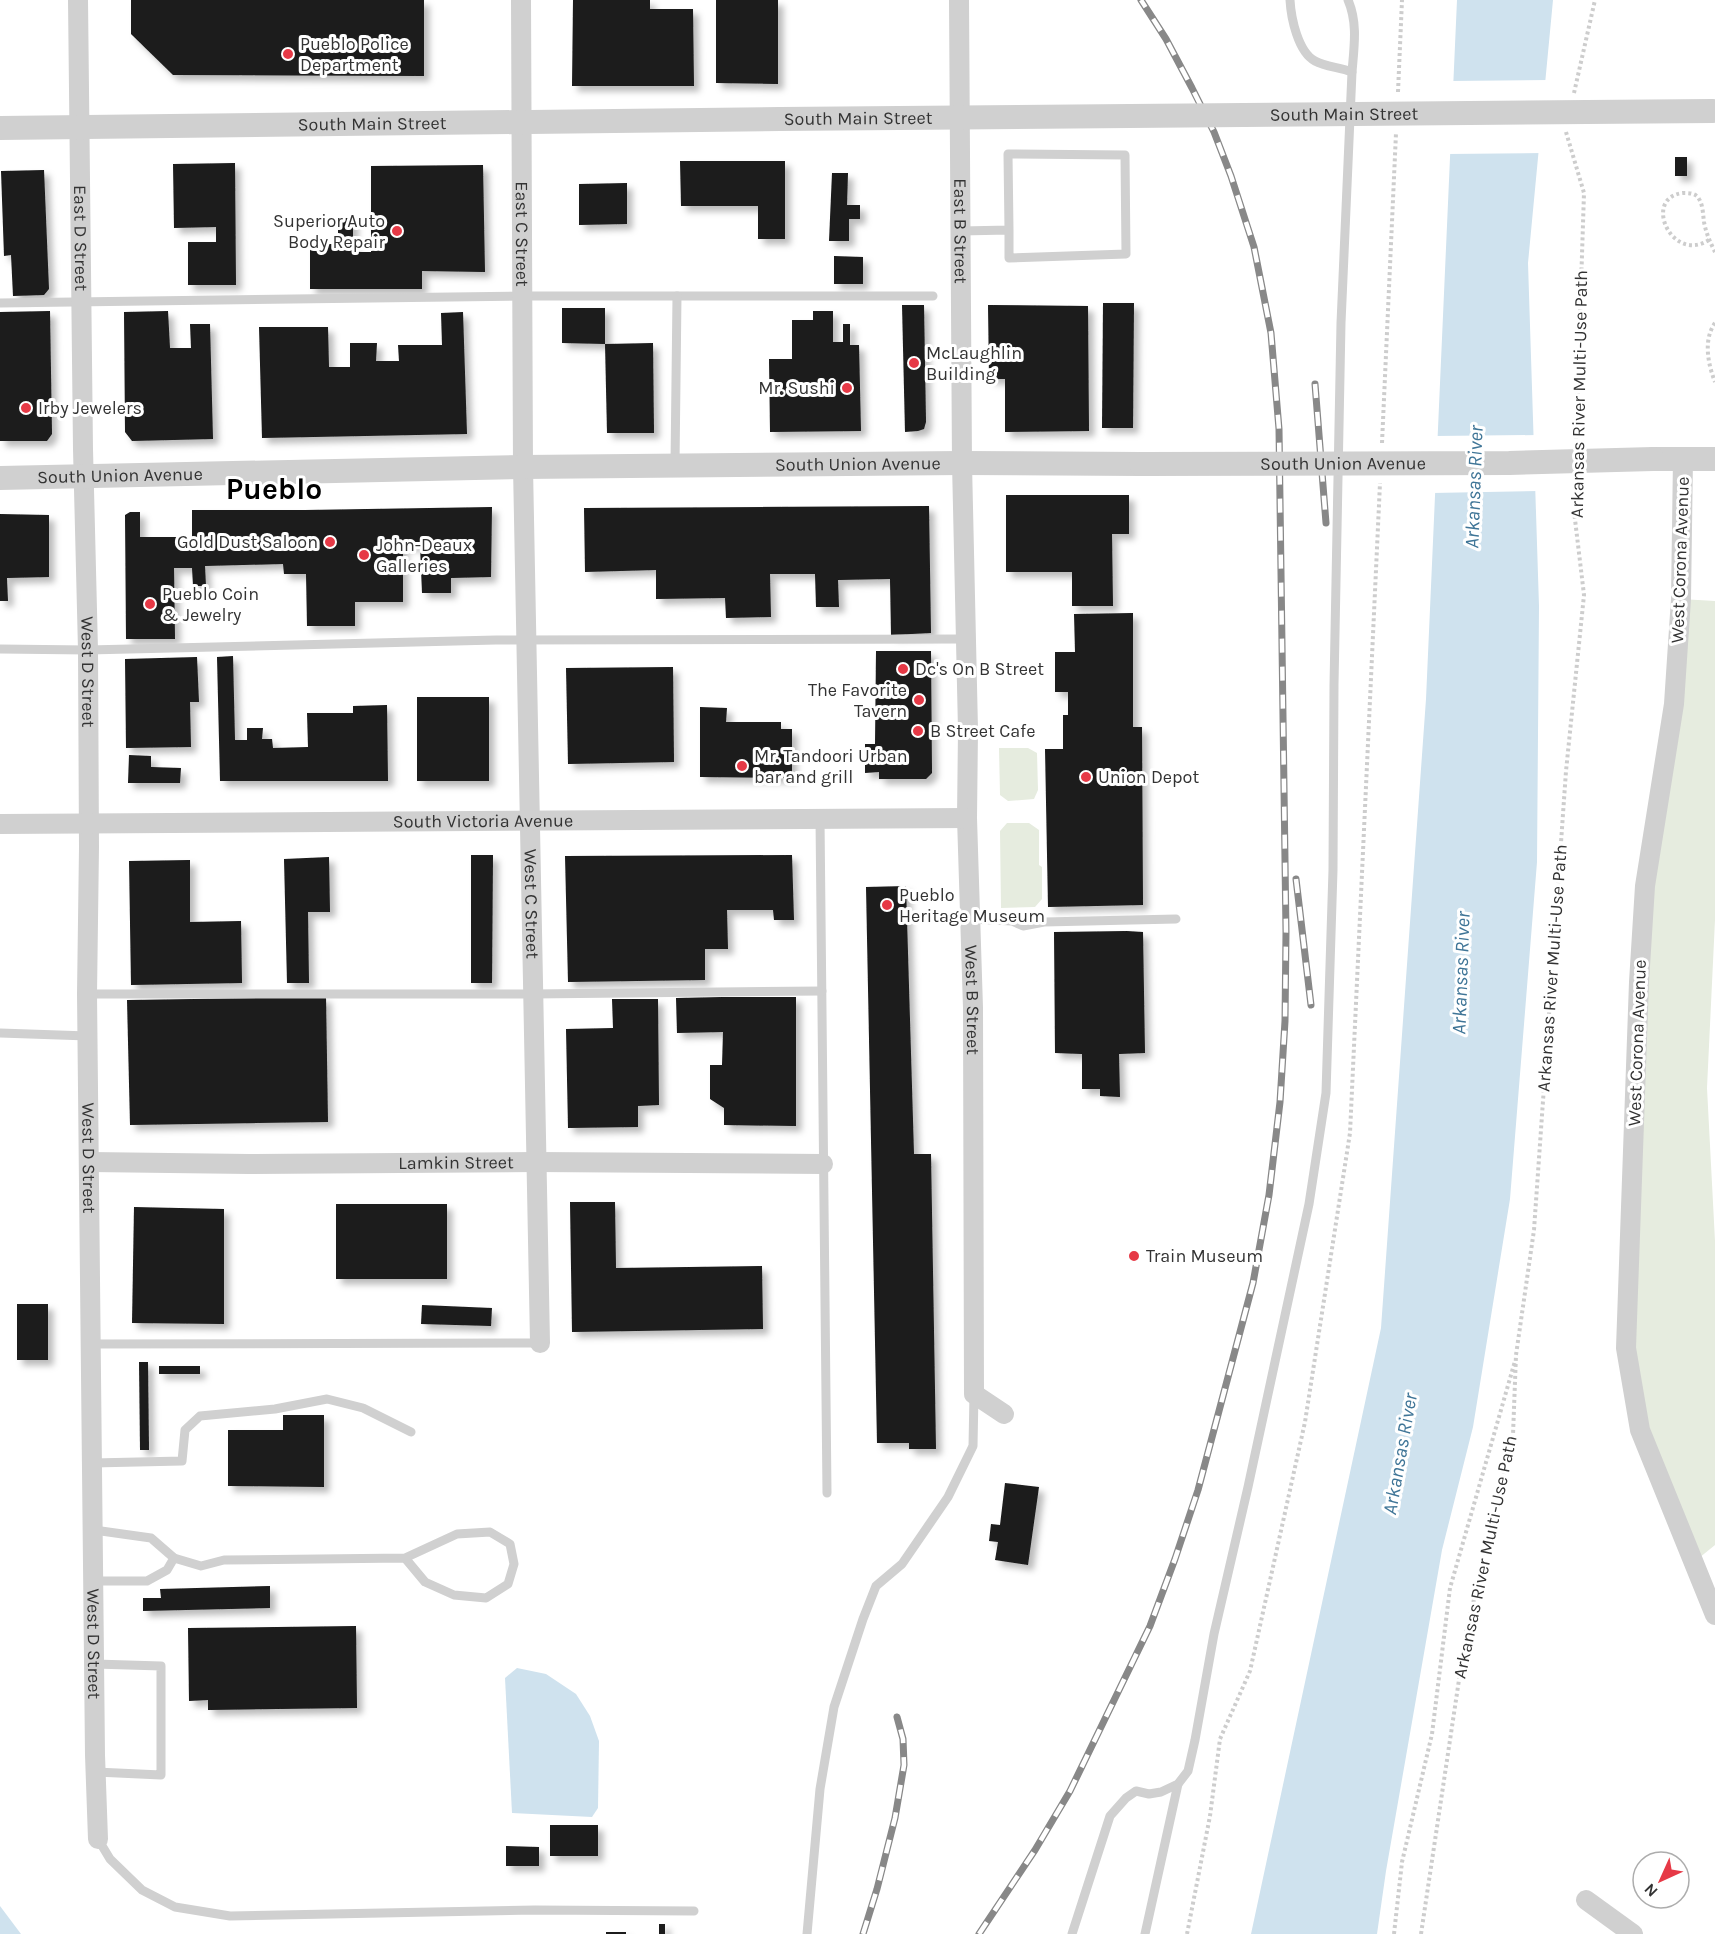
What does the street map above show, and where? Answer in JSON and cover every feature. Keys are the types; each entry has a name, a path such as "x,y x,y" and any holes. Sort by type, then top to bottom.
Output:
{"street":[{"name":"East D Street","path":"78,0 84,477"},
{"name":"East C Street","path":"521,0 523,467"},
{"name":"East B Street","path":"959,0 962,463"},
{"name":"South Main Street","path":"0,128 1714,111"},
{"name":"West Corona Avenue","path":"1683,458 1681,599 1674,704 1645,886 1639,982 1626,1348 1640,1430 1715,1615"},
{"name":"South Union Avenue","path":"0,478 675,465 1497,463 1715,459"},
{"name":"West B Street","path":"962,463 967,818 973,1008 975,1394"},
{"name":"West C Street","path":"523,467 540,1343"},
{"name":"West D Street","path":"84,477 88,650 87,994 98,1839"},
{"name":"South Victoria Avenue","path":"0,824 967,818"},
{"name":"Lamkin Street","path":"90,1162 823,1164"},
{"path":"975,1394 1004,1414"},
{"path":"1586,1900 1633,1934"}],"lane":[{"path":"1290,0 1299,43 1314,61 1352,72"},
{"path":"1348,0 1354,13"},
{"path":"1072,1934 1110,1816 1126,1798 1136,1791 1149,1794 1161,1792 1178,1784 1188,1772 1214,1634 1309,1204 1326,1093 1334,870 1334,686 1341,323 1355,0"},
{"path":"1008,154 1125,155 1126,254 1009,258 1008,230 1008,154"},
{"path":"961,231 1008,230"},
{"path":"0,303 523,296 933,296"},
{"path":"675,465 677,296"},
{"path":"0,650 526,640 965,639"},
{"path":"820,819 827,1493"},
{"path":"970,919 1012,921 1023,926 1044,922 1176,919"},
{"path":"87,994 532,994 822,991"},
{"path":"0,1033 88,1036"},
{"path":"92,1344 540,1343"},
{"path":"807,1934 820,1789 834,1707 876,1586 902,1564 948,1497 973,1446 975,1394"},
{"path":"93,1463 182,1461 185,1430 200,1416 275,1409 327,1399 363,1408 411,1432"},
{"path":"94,1530 151,1538 174,1558 201,1566 224,1560 405,1558 457,1534 490,1532 510,1544 514,1564 508,1584 486,1598 454,1595 426,1582 405,1558"},
{"path":"94,1581 147,1581 167,1570 174,1558"},
{"path":"95,1664 161,1666 161,1774 96,1772"},
{"path":"1145,1934 1178,1784"},
{"path":"98,1839 110,1859 142,1890 175,1907 230,1916 535,1910 694,1911"}],"path":[{"path":"1573,96 1595,0"},
{"name":"Arkansas River Multi-Use Path","path":"1565,129 1584,193 1576,441"},
{"path":"1709,240 1698,245 1689,245 1675,239 1666,231 1663,213 1668,201 1678,194 1696,195 1700,200 1709,240 1715,252"},
{"path":"1715,323 1708,354 1715,382"},
{"name":"Arkansas River Multi-Use Path","path":"1421,1934 1466,1633 1513,1435 1516,1355 1534,1230 1566,771 1584,596 1574,512 1575,476"},
{"path":"1394,1934 1402,1862 1432,1734 1450,1588 1516,1355"}],"shaded area":[{"path":"1681,599 1715,601 1715,920 1707,1088 1715,1241 1715,1545 1694,1562 1640,1430 1626,1348 1639,982"},
{"path":"999,748 1028,748 1037,753 1038,790 1034,799 1008,801 1000,795"},
{"path":"1007,823 1029,823 1039,830 1042,899 1035,907 1001,908 1000,831"}],"water":[{"name":"Arkansas River","path":"1457,0 1553,0 1528,263 1539,606 1537,862 1510,1199 1473,1427 1442,1550 1377,1934 1251,1934 1381,1328 1426,699"},
{"path":"517,1668 546,1674 576,1694 590,1716 599,1741 598,1808 592,1817 512,1813 505,1678"},
{"path":"0,1906 21,1934 0,1934"}],"pier":[{"path":"1549,80 1542,153 1447,154 1450,81"},
{"path":"1537,435 1538,491 1432,493 1435,436"}],"building":[{"name":"Pueblo Police Department","path":"131,0 424,0 424,76 173,75 131,34"},
{"path":"573,0 650,0 650,9 693,9 694,86 572,86"},
{"path":"716,0 778,0 778,84 716,83"},
{"path":"1675,157 1687,157 1687,176 1675,176"},
{"path":"680,161 785,161 785,239 758,239 758,206 681,206"},
{"path":"235,163 236,285 188,285 188,242 216,242 216,227 174,228 173,164"},
{"path":"483,165 485,272 422,271 422,289 310,289 310,244 338,244 338,218 353,218 353,252 371,252 371,166"},
{"path":"44,170 49,289 44,295 13,296 11,255 4,256 1,171"},
{"path":"832,173 848,173 847,205 860,205 860,219 849,219 849,241 829,241"},
{"path":"627,183 627,224 579,225 579,184"},
{"path":"834,256 863,257 863,284 834,284"},
{"path":"1103,303 1134,303 1133,428 1102,428"},
{"name":"McLaughlin Building","path":"902,305 924,305 926,422 924,429 905,432"},
{"path":"988,305 1088,306 1089,431 1005,432 1005,379 989,379"},
{"path":"562,308 605,308 605,344 562,343"},
{"path":"50,311 52,434 47,441 0,441 0,312"},
{"path":"168,311 170,348 191,348 190,324 210,324 213,439 132,441 125,432 124,312"},
{"path":"813,311 833,311 833,342 843,342 843,324 850,324 850,345 859,345 861,431 770,432 769,359 792,359 792,320 813,320"},
{"path":"463,312 467,434 262,438 259,327 328,327 329,367 350,367 350,343 377,343 376,361 399,361 398,345 442,345 441,313"},
{"path":"653,343 654,433 607,433 605,344"},
{"path":"1006,495 1129,495 1129,534 1112,534 1113,606 1072,606 1072,572 1006,572"},
{"path":"929,506 931,633 891,635 890,579 838,580 839,607 816,607 815,574 770,574 771,617 726,618 725,598 656,599 656,570 585,572 584,508"},
{"path":"492,507 491,577 451,578 451,593 422,593 420,546 403,546 403,602 355,602 355,626 307,626 306,574 284,574 283,564 205,566 206,586 193,586 192,568 174,568 175,639 126,639 125,515 130,512 140,512 140,537 192,537 192,510"},
{"path":"0,514 49,515 49,577 7,578 8,601 0,601"},
{"name":"Union Depot","path":"1133,613 1133,727 1142,727 1143,905 1048,907 1045,749 1063,749 1063,715 1068,715 1068,692 1055,692 1055,652 1075,652 1074,614"},
{"path":"876,651 931,651 932,773 926,779 879,779 879,772 865,773 865,744 875,744"},
{"path":"233,656 235,740 247,740 247,728 263,728 262,739 272,739 273,748 308,747 307,713 353,713 353,706 387,705 388,781 220,781 217,657"},
{"path":"197,657 199,702 190,702 191,747 126,748 125,659"},
{"path":"673,667 674,762 568,764 566,668"},
{"path":"417,697 489,697 489,781 417,781"},
{"path":"700,707 727,708 726,722 781,722 781,729 792,729 792,778 700,777"},
{"path":"129,755 151,756 151,767 181,768 180,783 128,783"},
{"path":"471,855 493,855 492,983 471,983"},
{"path":"792,855 794,920 774,920 773,910 727,910 728,949 705,949 705,980 568,982 565,856"},
{"path":"329,857 330,912 308,912 309,983 287,983 284,859"},
{"path":"190,860 190,922 241,921 242,983 131,985 129,861"},
{"path":"906,886 914,1154 931,1154 936,1449 909,1449 909,1443 877,1443 866,887"},
{"path":"1054,932 1143,932 1145,1053 1119,1054 1120,1097 1100,1096 1100,1089 1082,1089 1082,1054 1055,1053"},
{"path":"326,997 328,1122 130,1125 127,1000"},
{"path":"796,997 796,1126 724,1125 724,1108 710,1099 710,1065 722,1065 723,1032 677,1033 676,998"},
{"path":"612,999 658,999 659,1105 638,1106 638,1127 568,1128 566,1029 613,1028"},
{"path":"570,1202 615,1202 616,1268 762,1266 763,1329 572,1332"},
{"path":"336,1204 447,1204 447,1279 336,1279"},
{"path":"134,1207 224,1209 224,1324 132,1323"},
{"path":"17,1304 48,1304 48,1360 17,1360"},
{"path":"422,1305 492,1308 491,1326 421,1324"},
{"path":"139,1362 148,1362 149,1450 140,1450"},
{"path":"159,1366 200,1366 200,1374 159,1374"},
{"path":"283,1415 324,1415 324,1487 228,1486 228,1430 283,1430"},
{"path":"1005,1483 1039,1487 1028,1565 995,1560 998,1542 989,1541 991,1524 1000,1525"},
{"path":"270,1586 270,1608 143,1611 143,1598 161,1598 160,1589"},
{"path":"356,1626 357,1708 208,1710 208,1700 189,1701 188,1628"},
{"path":"550,1825 598,1825 598,1856 550,1856"},
{"path":"506,1846 539,1847 539,1866 506,1866"},
{"path":"659,1924 665,1924 665,1934 659,1934"},
{"path":"606,1932 626,1932 626,1934 606,1934"}],"railway":[{"path":"979,1934 1035,1850 1070,1791 1150,1626 1175,1559 1198,1490 1253,1283 1269,1195 1280,1102 1285,1021 1286,932 1279,429 1271,333 1254,247 1214,132 1166,39 1141,0"},
{"path":"1315,384 1326,523"},
{"path":"1296,879 1311,1005"},
{"path":"863,1934 895,1818 904,1765 903,1739 897,1717"}],"place":[{"name":"Pueblo Police Department","path":"288,54"},
{"name":"Superior Auto Body Repair","path":"397,231"},
{"name":"McLaughlin Building","path":"914,363"},
{"name":"Mr. Sushi","path":"847,388"},
{"name":"Irby Jewelers","path":"26,408"},
{"name":"Gold Dust Saloon","path":"330,542"},
{"name":"John-Deaux Galleries","path":"364,555"},
{"name":"Pueblo Coin & Jewelry","path":"150,604"},
{"name":"Dc's On B Street","path":"903,669"},
{"name":"The Favorite Tavern","path":"919,700"},
{"name":"B Street Cafe","path":"918,731"},
{"name":"Mr. Tandoori Urban bar and grill","path":"742,766"},
{"name":"Union Depot","path":"1086,777"},
{"name":"Pueblo Heritage Museum","path":"887,905"},
{"name":"Train Museum","path":"1134,1256"}],"district":[{"name":"Pueblo","path":"274,489"}]}
